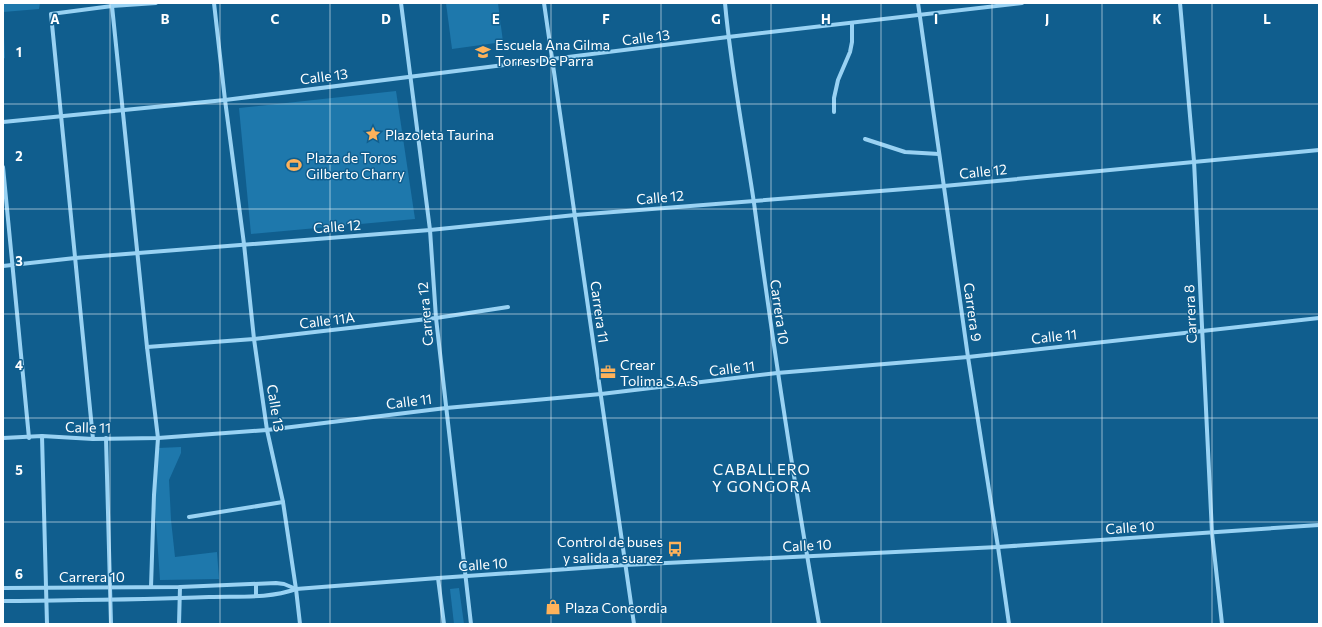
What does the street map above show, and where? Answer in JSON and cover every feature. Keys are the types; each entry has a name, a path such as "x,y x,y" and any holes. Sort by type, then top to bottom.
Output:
{"street":[{"path":"93,439 51,14 112,6 156,3"},
{"name":"Calle 13","path":"214,3 224,100 244,244 254,340 267,430 283,502 300,624"},
{"name":"Carrera 12","path":"401,3 430,230 436,318 464,576 471,624"},
{"name":"Carrera 11","path":"544,3 634,624"},
{"name":"Carrera 10","path":"725,3 728,37 777,374 819,624"},
{"name":"Carrera 9","path":"918,3 968,357 1009,624"},
{"name":"Calle 13","path":"3,122 224,100 728,37 1022,3"},
{"name":"Carrera 8","path":"1180,3 1194,161 1212,533 1222,624"},
{"path":"112,6 137,254 158,438 154,495 151,587"},
{"path":"834,112 834,98 838,80 850,52 852,42 852,23"},
{"path":"865,139 905,152 939,154"},
{"name":"Calle 12","path":"3,266 75,258 430,230 575,215 944,186 1319,150"},
{"path":"3,166 29,438"},
{"name":"Calle 11A","path":"147,347 254,340 436,318 508,307"},
{"name":"Calle 11","path":"3,438 29,438 42,436 93,439 158,438 267,430 446,408 601,394 777,374 968,357 1319,318"},
{"path":"42,436 47,624"},
{"path":"106,438 111,624"},
{"path":"190,517 283,502"},
{"name":"Calle 10","path":"180,598 283,594 296,589 625,565 998,547 1319,525"},
{"path":"438,578 444,624"},
{"path":"256,584 256,596"},
{"name":"Calle 10","path":"180,587 284,584 296,589"},
{"path":"179,624 180,587"},
{"name":"Carrera 10","path":"3,588 180,587"},
{"name":"Carrera 10","path":"3,601 180,598"}],"shaded area":[{"path":"3,3 40,3 39,9 3,12"},
{"path":"446,3 498,3 503,42 452,49"},
{"path":"3,12 5,58 3,59"},
{"path":"396,91 415,219 251,234 239,108"},
{"path":"181,447 181,453 169,480 175,557 217,552 219,579 160,580 155,508 158,448"},
{"path":"459,588 464,624 454,624 450,589"}],"place":[{"name":"Escuela Ana Gilma Torres De Parra","path":"483,52"},
{"name":"Plazoleta Taurina","path":"373,134"},
{"name":"Plaza de Toros Gilberto Charry","path":"294,165"},
{"name":"Crear Tolima S.A.S","path":"608,372"},
{"name":"Control de buses y salida a suarez","path":"675,549"},
{"name":"Plaza Concordia","path":"553,607"}],"district":[{"name":"CABALLERO Y GONGORA","path":"762,478"}]}
